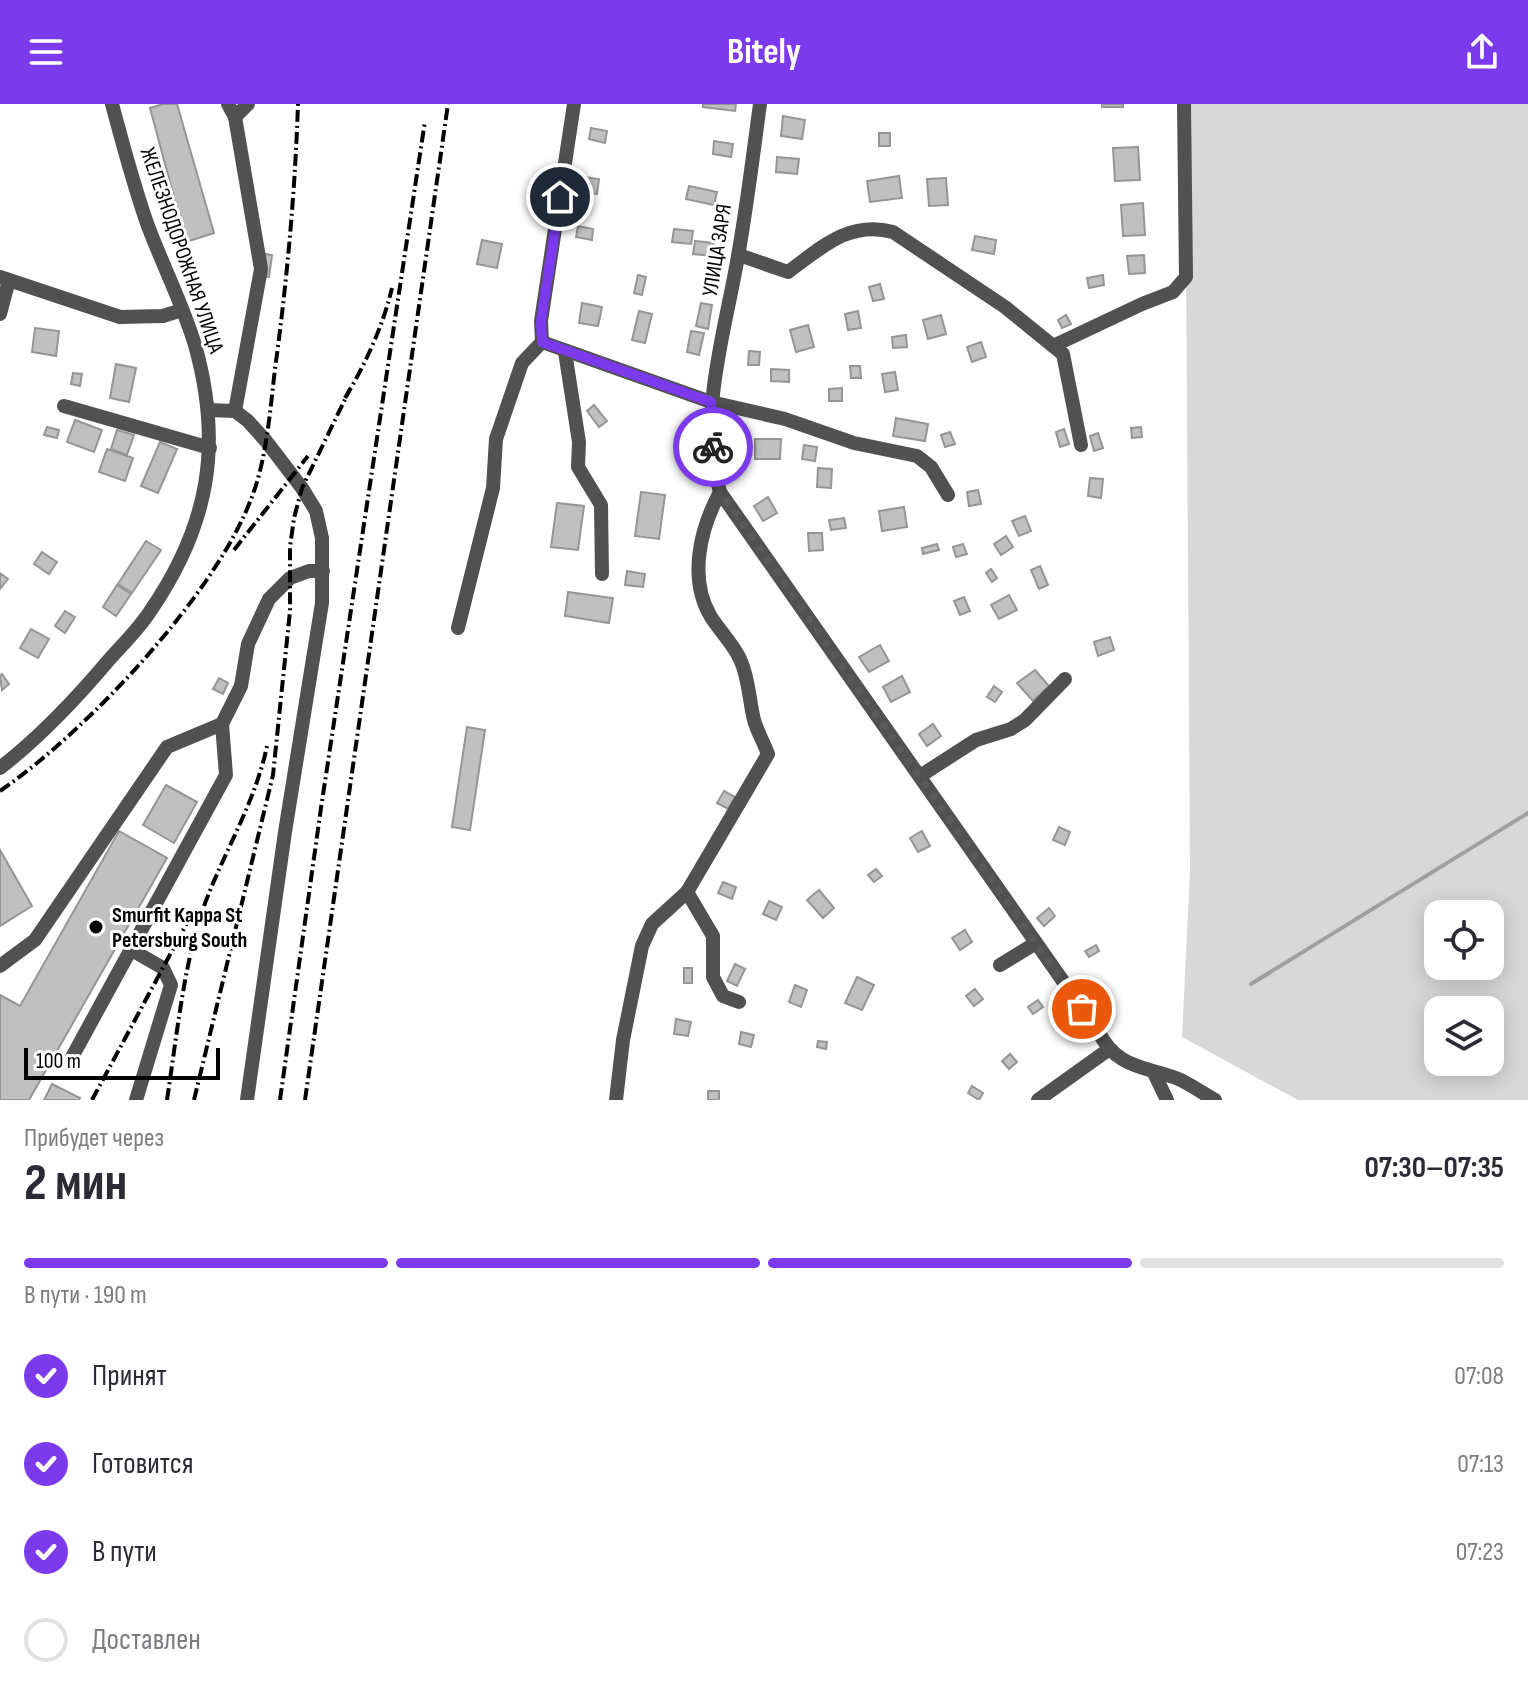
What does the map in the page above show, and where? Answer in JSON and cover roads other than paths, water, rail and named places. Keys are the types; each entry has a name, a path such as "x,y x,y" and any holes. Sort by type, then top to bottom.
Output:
{"street":[{"name":"ЖЕЛЕЗНОДОРОЖНАЯ УЛИЦА","path":"0,768 44,730 150,612 192,537 207,485 210,448 208,410 194,342 148,224 112,104"},
{"path":"235,411 261,269 231,110 248,104"},
{"path":"458,628 493,488 496,439 522,363 542,342 541,321 574,104"},
{"name":"УЛИЦА ЗАРЯ","path":"720,492 715,474 711,402 739,255 760,104"},
{"path":"1053,346 1173,292 1186,277 1184,104"},
{"path":"739,255 788,272 835,239 858,229 875,227 893,232 1005,307 1063,354 1081,445"},
{"path":"0,314 4,278 120,317 163,316 182,310"},
{"path":"542,342 711,402 785,419 854,443 917,456 931,467 948,495"},
{"path":"565,352 579,442 578,467 601,505 602,574"},
{"path":"64,406 210,448"},
{"path":"208,410 235,411 266,441 316,511 322,538 322,603 285,832 247,1100"},
{"path":"616,1100 623,1040 642,946 652,924 687,892 768,754 754,721 749,689 739,659 710,615 699,584 700,550 708,514 720,492 1098,1031 1108,1050 1154,1073 1179,1079 1215,1100"},
{"path":"71,1059 226,775 222,724 241,686 248,644 269,599 290,578 309,571 323,571"},
{"path":"920,776 976,740 1011,729 1025,720 1065,679"},
{"path":"0,966 35,940 167,747 222,724"},
{"path":"687,892 713,936 713,977 723,996 739,1002"},
{"path":"1000,965 1036,943"},
{"path":"130,949 163,968 171,985 136,1100"},
{"path":"1038,1100 1108,1050"},
{"path":"1154,1073 1167,1100"}],"waterway":[{"path":"1251,984 1528,813"}],"railway":[{"path":"0,791 71,733 146,658 211,574 253,494 267,433 283,303 293,204 298,104"},
{"path":"305,1100 448,104"},
{"path":"280,1100 425,121"},
{"path":"345,398 373,345 392,288"},
{"path":"194,1100 273,775 290,611 290,547 294,518 302,488 350,389"},
{"path":"234,550 308,456"},
{"path":"167,1100 184,989 198,924 253,792 267,746"},
{"path":"92,1100 195,908"}],"place":[{"name":"Smurfit Kappa St Petersburg South","path":"96,927"}]}
